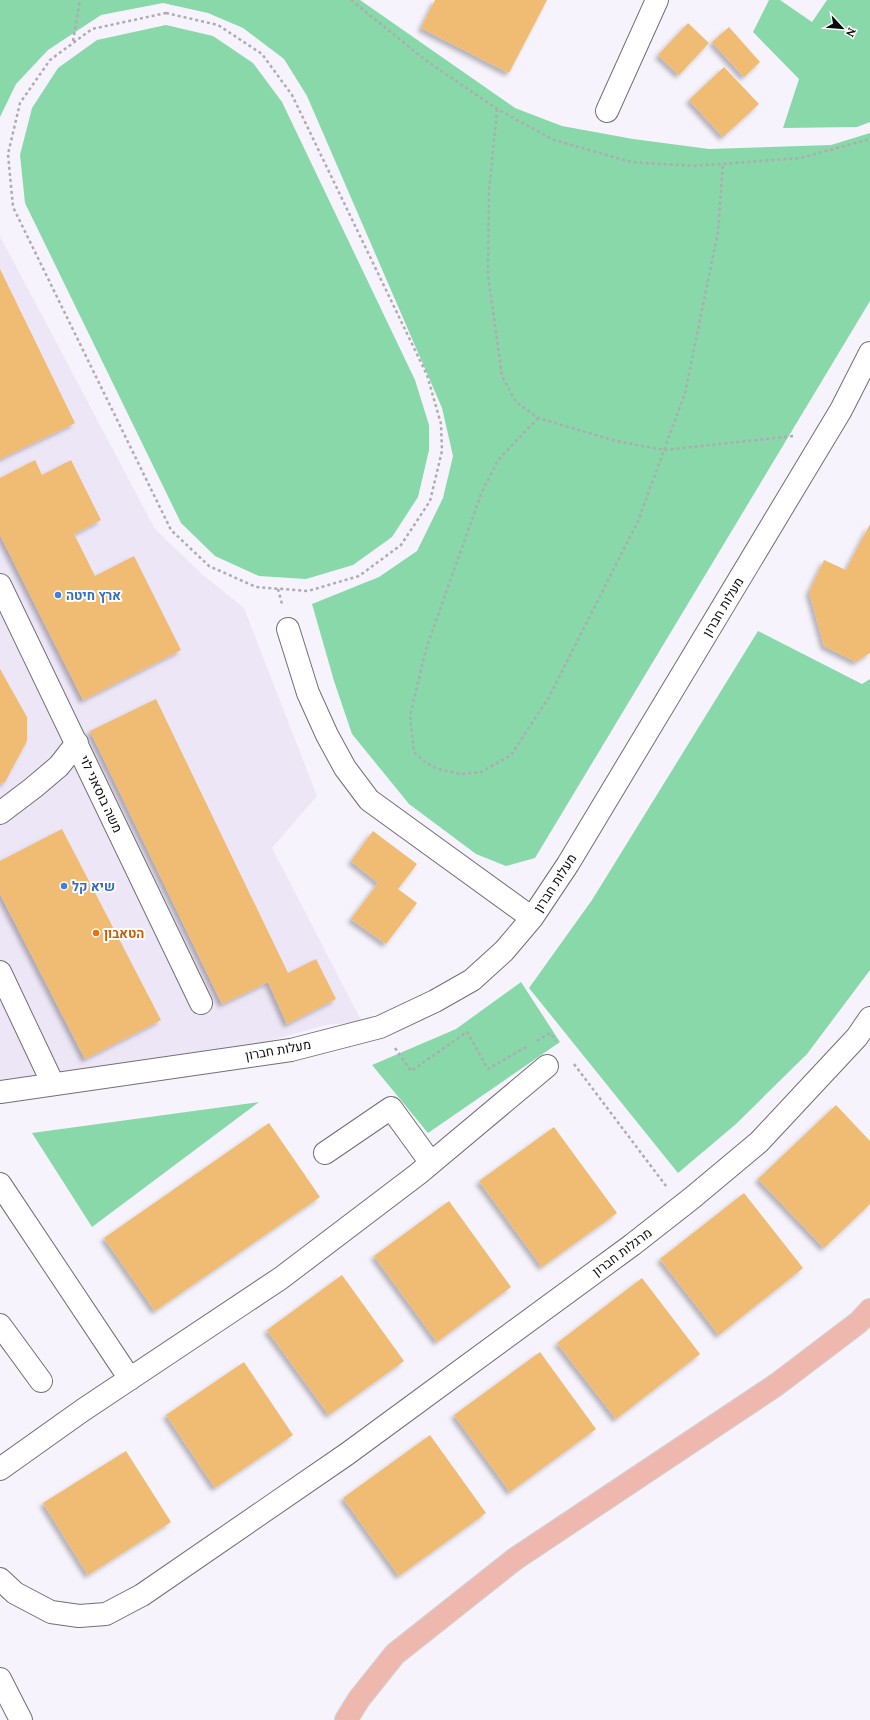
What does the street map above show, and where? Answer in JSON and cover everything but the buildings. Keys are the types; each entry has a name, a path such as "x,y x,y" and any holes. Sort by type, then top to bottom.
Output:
{"main road":[{"path":"346,1720 359,1699 395,1654 515,1559 776,1385 859,1322 870,1310"}],"street":[{"path":"607,111 657,0"},
{"name":"מעלות חברון","path":"0,1092 291,1050 380,1027 434,1002 472,980 504,951 532,918 568,864 841,410 870,353"},
{"name":"משה בוסאני לוי","path":"0,584 201,1004"},
{"path":"288,629 308,693 324,728 345,768 369,800 532,918"},
{"path":"0,812 33,788 59,766 77,743"},
{"path":"0,972 53,1084"},
{"name":"מרגלות חברון","path":"0,1579 14,1593 52,1612 79,1616 106,1614 142,1595 347,1454 626,1250 692,1198 759,1142 857,1037 870,1018"},
{"path":"0,1469 83,1410 280,1278 431,1164 547,1066"},
{"path":"325,1153 391,1108 431,1164"},
{"path":"0,1184 130,1379"},
{"path":"0,1325 41,1381"},
{"path":"0,1679 21,1720"}],"path":[{"path":"73,42 92,28 166,13 210,23 218,25 262,54 292,95 427,375 441,424 442,451 430,501 401,545 359,576 308,591 256,587 209,566 171,530 13,207 8,154 20,103 50,60 73,42 80,0"},
{"path":"497,109 489,192 488,275 502,376 516,402 538,418 616,441 664,450 827,433"},
{"path":"538,418 498,460 481,494 426,649 410,716 414,752 426,763 438,769 460,774 481,772 511,755 549,697 634,528 664,450 686,386 718,232 723,163"}],"shaded area":[{"path":"0,236 155,529 202,574 244,608 317,796 272,848 362,1022 326,1025 265,1042 0,1081"}],"green space":[{"path":"0,0 360,0 515,108 562,126 633,139 709,149 831,145 870,133 870,301 535,858 506,866 476,854 409,804 352,734 334,681 312,604 379,577 417,551 443,498 453,456 442,408 307,96 284,59 243,28 208,13 163,3 101,15 48,50 16,84 0,117"},
{"path":"769,0 780,0 812,22 827,0 870,0 870,122 857,127 783,128 799,79 753,32"},
{"path":"166,25 213,36 253,63 282,102 415,380 429,425 429,450 418,497 392,537 353,565 306,579 259,576 215,556 181,523 25,203 20,155 32,108 58,68 97,40"},
{"path":"758,631 862,684 870,679 870,970 807,1054 736,1124 678,1173 529,988 592,900"},
{"path":"521,982 560,1042 428,1133 372,1065 456,1029"},
{"path":"259,1102 92,1227 32,1133"}],"place":[{"name":"ארץ חיטה","path":"58,595"},
{"name":"שיא קל","path":"64,886"},
{"name":"הטאבון","path":"96,933"}]}
